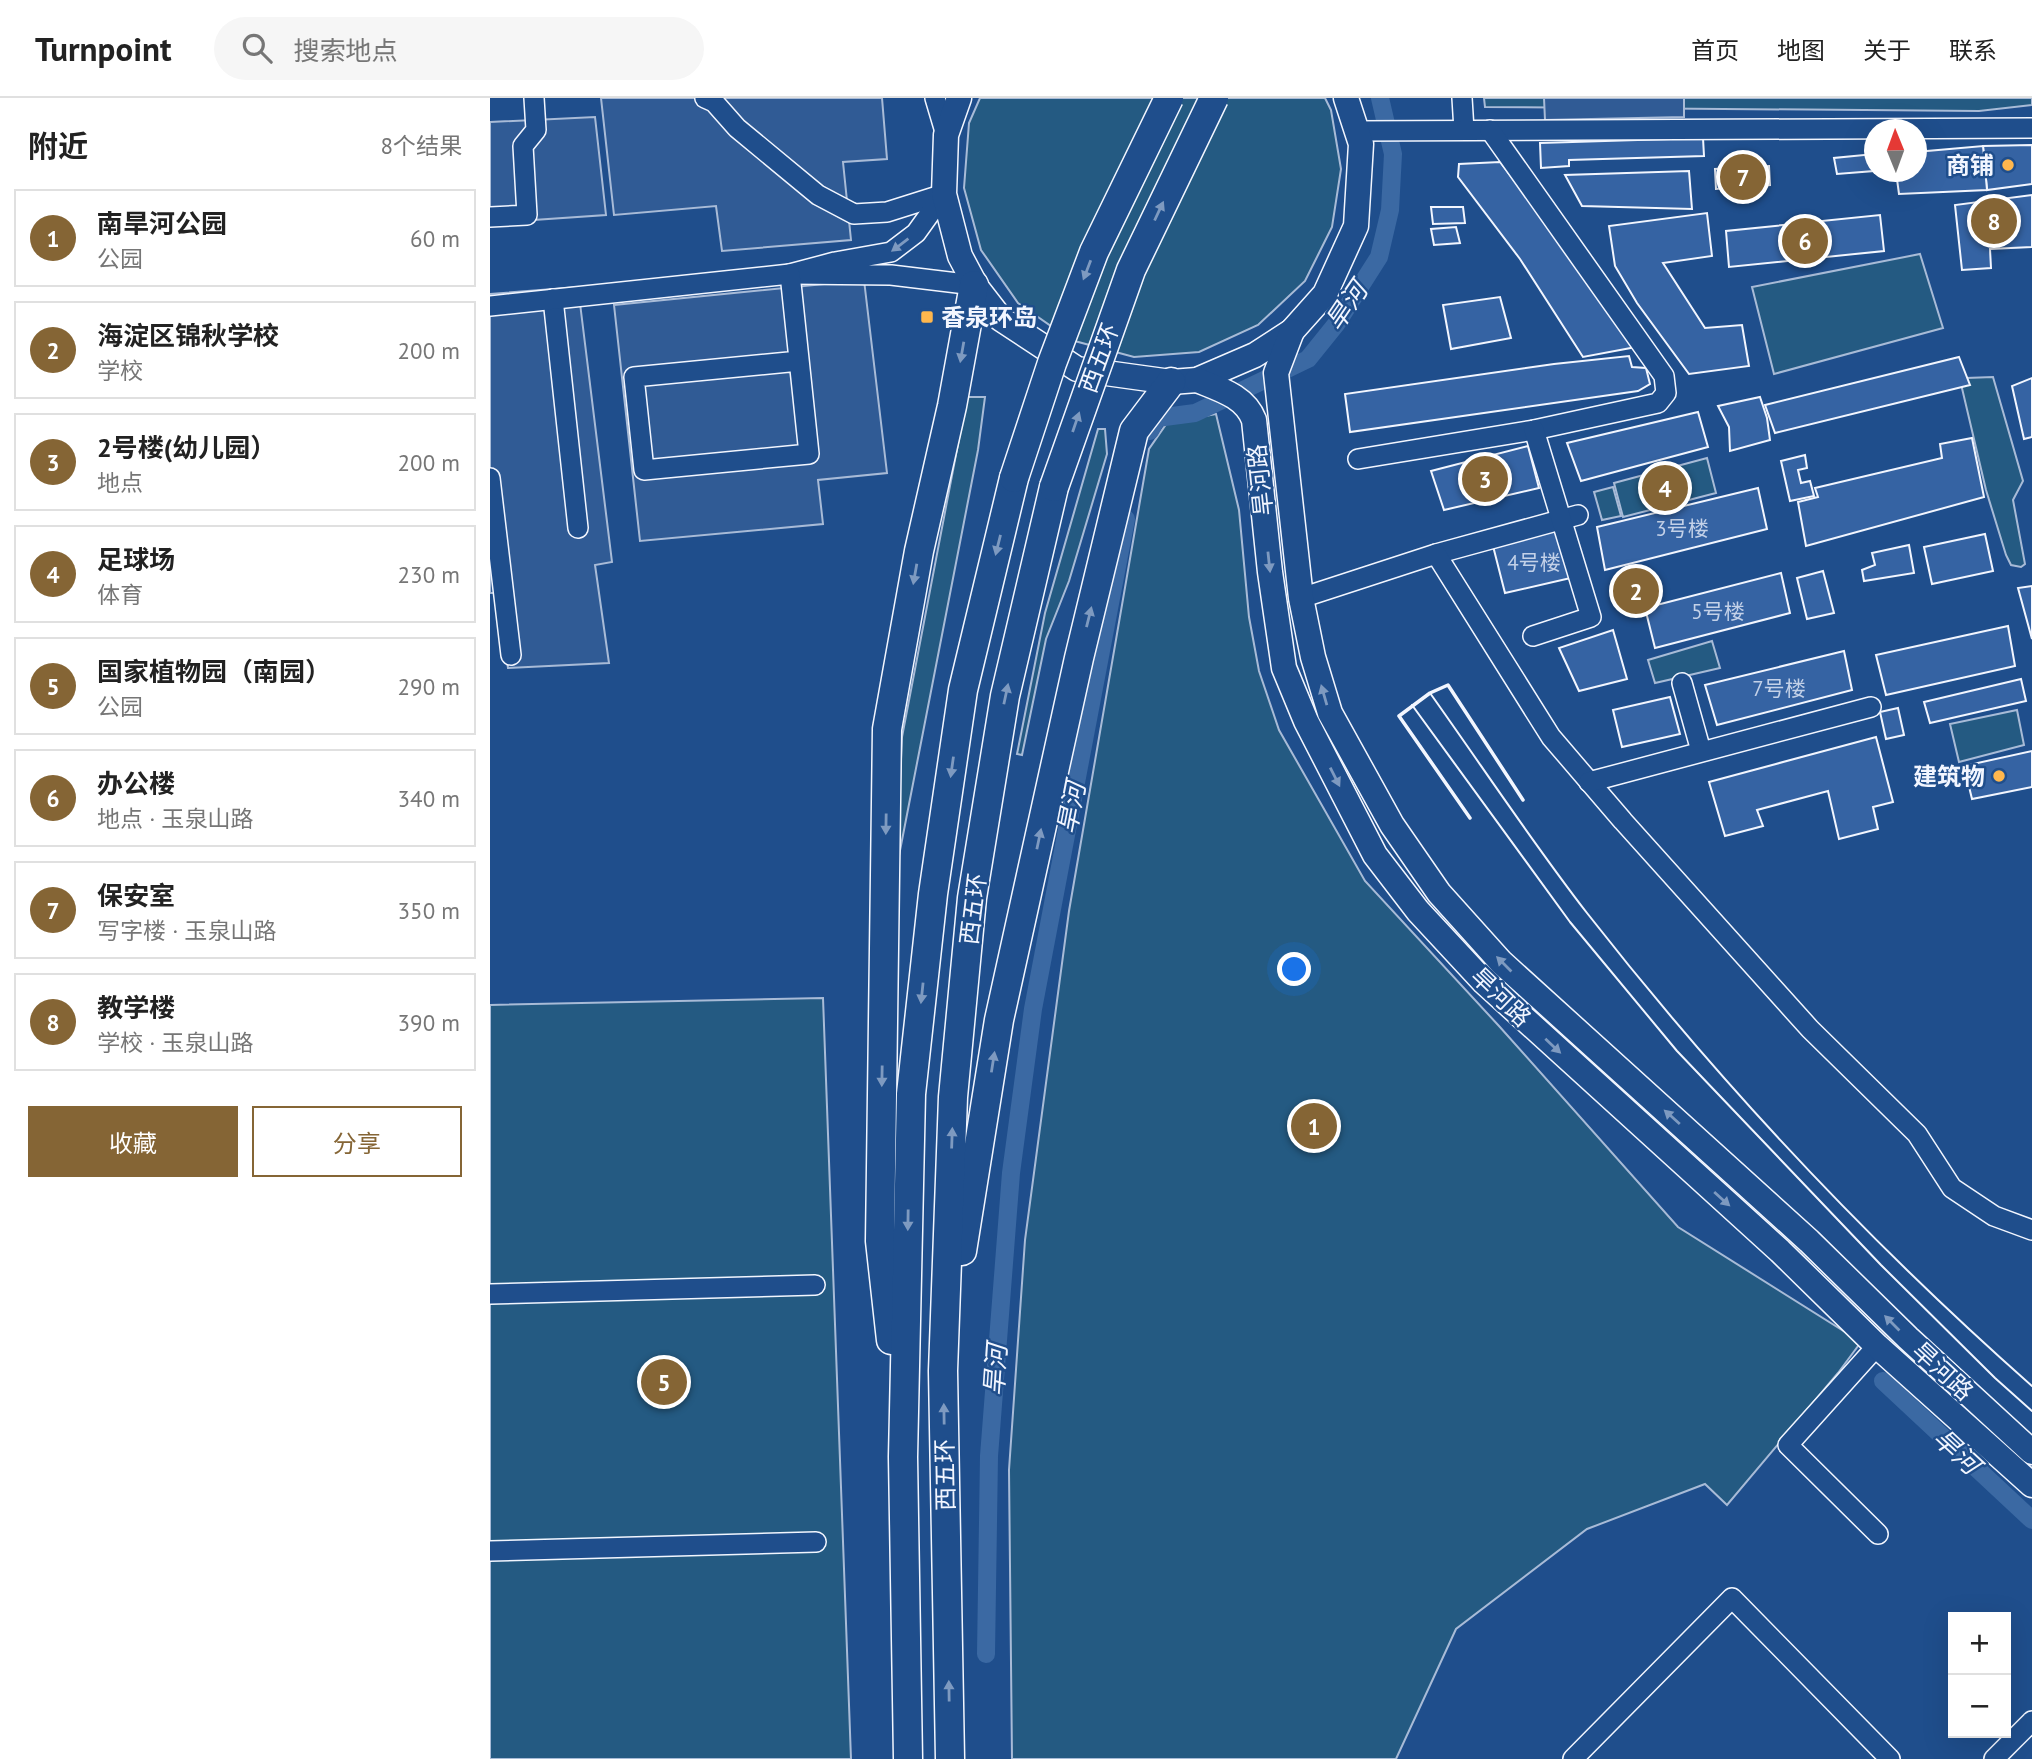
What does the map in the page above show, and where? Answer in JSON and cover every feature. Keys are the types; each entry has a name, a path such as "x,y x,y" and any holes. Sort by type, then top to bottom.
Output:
{"highway":[{"name":"西五环","path":"908,1759 903,1457 911,1094 933,894 963,690 1014,478 1052,363 1094,252 1169,98"},
{"name":"西五环","path":"950,1759 943,1371 953,1097 972,898 1005,696 1054,487 1131,270 1214,98"},
{"path":"903,1457 880,1241 887,729 919,551 952,406 974,285"},
{"path":"943,1371 999,1020 1079,658 1134,431 1184,381"}],"main road":[{"path":"959,98 946,135 944,194 960,257 974,285 1001,319 1077,369 1184,381 1255,355 1292,331 1325,294 1356,226 1362,130 1346,98"},
{"name":"旱河路","path":"1292,331 1276,373 1301,598 1313,657 1330,713 1392,825 1439,893 1502,962 1809,1241 1908,1338 2032,1452"},
{"name":"旱河路","path":"1184,381 1235,396 1252,414 1284,668 1306,721 1376,855 1418,911 1484,982 1780,1251 1876,1347 2032,1485"}],"street":[{"path":"490,217 527,215 523,146 536,130 534,98"},
{"path":"705,98 714,102 737,128 818,195 854,214 887,212 944,194"},
{"path":"935,98 946,135"},
{"path":"1462,98 1464,130"},
{"path":"1362,130 2032,128"},
{"path":"1358,459 1534,430 1658,403 1666,393 1664,376 1490,130"},
{"path":"790,274 835,262 891,253 916,233 944,194"},
{"path":"790,274 809,454 644,470 634,377 799,361"},
{"path":"490,306 790,274 891,275 974,285"},
{"path":"553,299 578,528"},
{"path":"1533,636 1591,617 1534,430"},
{"path":"490,478 511,655"},
{"path":"1301,598 1436,554 1578,515"},
{"path":"1436,554 1551,737 1589,782 1800,1019 1917,1134 1952,1188 1994,1216 2032,1230"},
{"path":"1682,683 1701,751"},
{"path":"1589,782 1871,708"},
{"path":"490,1294 815,1285"},
{"path":"1876,1347 1788,1445 1878,1534"},
{"path":"490,1551 816,1542"},
{"path":"1573,1759 1732,1598 1890,1759"},
{"path":"1994,1759 2032,1721"}],"shaded area":[{"path":"601,98 882,98 887,159 843,162 851,240 722,251 716,206 614,215"},
{"path":"980,98 1325,98 1331,110 1341,169 1332,227 1305,281 1258,325 1199,352 1134,357 1071,340 1018,303 981,250 964,188 969,123"},
{"path":"1484,98 2032,98 2032,105 1979,111 1485,107"},
{"path":"1544,98 1684,98 1684,117 1545,120"},
{"path":"595,117 606,215 490,223 490,122"},
{"path":"1920,254 1943,328 1774,374 1752,287"},
{"path":"864,280 887,473 818,480 823,524 640,541 614,305"},
{"path":"578,287 612,562 595,565 609,663 508,668 498,593 490,593 490,294"},
{"path":"1993,377 2023,481 2013,500 2025,564 2021,567 2011,565 2006,555 1986,490 1961,384 1966,378"},
{"path":"967,397 985,397 978,450 896,871 902,737"},
{"path":"1216,414 1239,510 1249,617 1259,671 1279,730 1365,881 1678,1227 1861,1342 1727,1505 1705,1484 1587,1529 1456,1629 1396,1759 1012,1759 1009,1470 1025,1240 1069,911 1149,449 1167,423"},
{"path":"1098,429 1105,429 1107,454 1069,581 1046,639 1022,755 1017,754 1045,613"},
{"path":"1707,458 1716,493 1623,517 1614,483"},
{"path":"1613,487 1621,516 1602,520 1594,492"},
{"path":"1712,641 1720,668 1655,683 1648,660"},
{"path":"2017,710 2024,745 1959,762 1950,724"},
{"path":"823,998 851,1759 490,1759 490,1005"}],"building":[{"path":"1703,138 1704,156 1569,160 1569,166 1541,168 1540,143"},
{"name":"商铺","path":"2032,145 2032,184 1987,190 1983,146"},
{"path":"1983,146 1987,190 1899,194 1897,182 1927,182 1927,151"},
{"path":"1864,155 1864,172 1837,174 1834,158"},
{"path":"1500,162 1636,347 1583,357 1520,259 1458,177 1459,164"},
{"path":"1769,166 1770,185 1716,189 1715,169"},
{"path":"1689,171 1692,209 1582,206 1565,175"},
{"path":"2032,195 2032,247 1990,249 1991,268 1962,270 1955,205"},
{"path":"1431,207 1463,207 1465,223 1433,224"},
{"path":"1707,213 1712,256 1663,263 1705,328 1742,325 1749,366 1689,374 1637,303 1615,266 1609,226"},
{"path":"1880,215 1884,251 1729,267 1726,231"},
{"path":"1456,227 1460,243 1434,245 1431,229"},
{"path":"1500,297 1511,338 1451,349 1443,305"},
{"path":"1629,356 1632,367 1646,368 1650,384 1638,391 1350,432 1345,394"},
{"path":"1959,357 1970,385 1775,433 1765,405"},
{"path":"2032,378 2032,437 2024,439 2012,386"},
{"path":"1760,397 1770,440 1730,451 1729,427 1718,406"},
{"path":"1698,412 1708,447 1581,481 1567,443"},
{"path":"1972,438 1984,497 1806,546 1798,502 1818,497 1815,488 1942,458 1940,444"},
{"path":"1528,446 1539,488 1444,510 1431,471"},
{"path":"1805,455 1807,468 1798,470 1801,483 1810,481 1814,496 1790,501 1781,461"},
{"path":"1758,488 1767,529 1605,570 1597,527"},
{"path":"1562,529 1575,577 1505,593 1493,546"},
{"path":"1985,534 1993,571 1932,584 1924,547"},
{"path":"1909,545 1914,573 1864,581 1862,570 1875,565 1872,553"},
{"path":"1823,571 1834,613 1807,619 1797,578"},
{"path":"1781,573 1790,613 1655,648 1645,608"},
{"path":"2032,586 2032,639 2018,588"},
{"path":"2008,626 2015,666 1886,695 1876,655"},
{"path":"1613,630 1627,679 1579,691 1559,648"},
{"path":"1844,651 1852,690 1717,725 1705,685"},
{"path":"2021,679 2026,701 1930,723 1924,702"},
{"path":"1670,697 1680,734 1622,747 1613,710"},
{"path":"1898,708 1904,735 1886,739 1880,712"},
{"path":"1876,737 1893,802 1873,807 1878,829 1839,839 1828,791 1757,810 1763,826 1725,836 1709,782"},
{"name":"建筑物","path":"2032,751 2032,787 1972,799 1964,766"}],"waterway":[{"name":"旱河","path":"1150,431 1157,418 1195,413 1308,359 1337,323 1379,257 1390,210 1393,154 1380,98"},
{"name":"旱河","path":"986,1654 989,1456 1011,1173 1033,1009 1126,519"},
{"name":"旱河","path":"1883,1381 2032,1520"}],"tram line":[{"path":"1430,693 1587,913 1690,1039 1855,1218 1913,1276 2032,1386"},
{"path":"1412,705 1570,922 1677,1051 1881,1265 2032,1411"}],"wall":[{"path":"1470,818 1399,716 1430,693 1448,685 1523,800"}],"place":[{"name":"商铺","path":"2008,165"},
{"name":"保安室","path":"1743,177"},
{"name":"教学楼","path":"1994,221"},
{"name":"办公楼","path":"1805,241"},
{"name":"香泉环岛","path":"927,317"},
{"name":"2号楼(幼儿园）","path":"1485,479"},
{"name":"足球场","path":"1665,488"},
{"name":"海淀区锦秋学校","path":"1636,591"},
{"name":"建筑物","path":"1999,776"},
{"name":"南旱河公园","path":"1314,1126"},
{"name":"国家植物园（南园）","path":"664,1382"}]}
